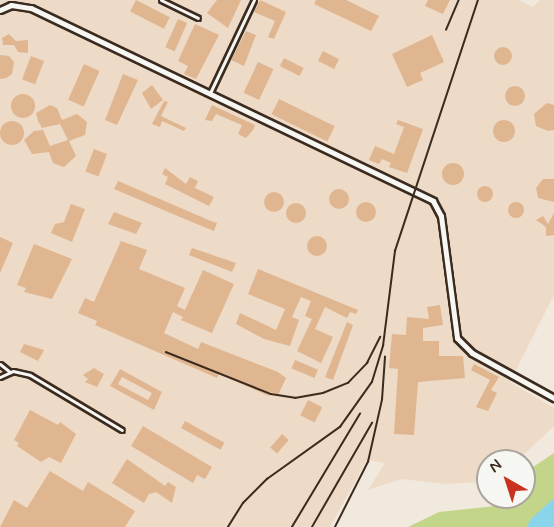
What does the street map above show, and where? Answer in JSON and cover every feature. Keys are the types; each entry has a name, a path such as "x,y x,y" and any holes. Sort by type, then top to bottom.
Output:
{"street":[{"path":"0,10 11,5 30,8 433,201 441,216 457,338 472,353 554,398"}],"lane":[{"path":"161,0 198,18"},
{"path":"210,93 254,0"},
{"path":"0,364 10,372 30,375 122,430"},
{"path":"0,377 10,372"}],"shaded area":[{"path":"0,0 519,0 533,7 540,0 554,0 554,295 510,382 554,408 554,426 530,449 476,449 476,482 446,484 401,479 368,490 385,463 367,460 330,527 0,527"}],"green space":[{"path":"554,453 554,498 527,527 408,527 439,512 476,508 536,509 536,465"}],"water":[{"path":"554,498 554,527 527,527 530,520"}],"building":[{"path":"136,0 170,17 164,29 130,12"},
{"path":"217,0 241,0 228,28 207,13"},
{"path":"260,0 286,12 274,39 268,37 275,21 254,12"},
{"path":"316,0 346,0 379,16 371,31 314,4"},
{"path":"428,0 450,0 443,14 425,6"},
{"path":"178,19 187,23 175,51 165,47"},
{"path":"195,24 219,35 196,79 184,74 188,66 178,61"},
{"path":"246,31 256,35 244,66 231,60"},
{"path":"9,34 16,41 28,40 28,53 18,52 14,45 3,45 2,38"},
{"path":"432,35 444,62 420,73 423,80 407,87 392,54"},
{"path":"499,47 507,47 512,52 510,63 499,65 494,60 494,52"},
{"path":"323,51 339,59 334,69 318,61"},
{"path":"0,55 9,56 14,62 12,74 0,79"},
{"path":"31,56 44,61 35,84 22,79"},
{"path":"284,58 304,68 300,76 280,66"},
{"path":"258,62 273,69 259,100 244,93"},
{"path":"84,64 100,71 84,107 68,100"},
{"path":"123,74 138,80 117,125 105,120"},
{"path":"152,85 163,100 151,109 142,93"},
{"path":"515,86 522,89 525,96 522,103 515,106 508,103 505,96 508,89"},
{"path":"23,94 32,97 35,106 32,115 23,118 14,115 11,106 14,97"},
{"path":"279,99 335,126 327,141 272,114"},
{"path":"164,101 168,102 161,116 186,128 184,131 162,121 160,127 152,124"},
{"path":"547,103 554,105 554,130 548,131 536,126 534,114"},
{"path":"50,105 57,108 62,120 77,114 87,122 85,135 69,141 76,156 64,167 53,163 49,152 32,154 24,140 34,131 43,130 50,146 68,140 60,124 42,128 38,121 36,113"},
{"path":"212,105 255,125 253,130 246,138 238,134 242,125 216,114 212,121 205,120"},
{"path":"398,120 423,129 407,173 389,167 391,163 382,159 379,164 369,160 375,146 394,154 404,127 396,124"},
{"path":"504,120 512,123 515,131 512,139 504,142 496,139 493,131 496,123"},
{"path":"12,121 21,124 24,133 21,142 12,145 3,142 0,133 3,124"},
{"path":"94,149 107,154 98,176 85,171"},
{"path":"449,163 457,163 464,170 464,178 457,185 449,185 442,178 442,170"},
{"path":"165,168 186,184 190,177 198,181 195,188 214,197 209,206 165,184 168,177 162,174"},
{"path":"543,179 554,179 554,202 538,198 536,188"},
{"path":"118,181 217,223 214,231 114,189"},
{"path":"485,186 491,188 493,194 491,200 485,202 479,200 477,194 479,188"},
{"path":"339,189 346,192 349,199 346,206 339,209 332,206 329,199 332,192"},
{"path":"274,192 281,195 284,202 281,209 274,212 267,209 264,202 267,195"},
{"path":"366,202 373,205 376,212 373,219 366,222 359,219 356,212 359,205"},
{"path":"516,202 524,210 516,218 508,210"},
{"path":"296,203 303,206 306,213 303,220 296,223 289,220 286,213 289,206"},
{"path":"71,204 85,209 72,242 51,233 55,224 64,222"},
{"path":"114,212 142,223 136,234 108,224"},
{"path":"554,213 554,235 546,236 546,227 536,220 543,216 548,224"},
{"path":"317,236 324,239 327,246 324,253 317,256 310,253 307,246 310,239"},
{"path":"0,237 13,243 0,273"},
{"path":"121,241 147,250 139,269 185,288 177,306 185,310 203,270 234,284 212,333 181,320 183,317 173,312 164,333 198,349 201,342 278,372 286,378 278,395 271,392 269,396 219,374 217,378 95,325 97,321 78,313 85,298 94,302"},
{"path":"34,244 72,259 52,299 24,292 26,288 17,285"},
{"path":"192,248 236,263 232,272 189,255"},
{"path":"258,269 358,310 356,314 350,312 347,318 325,307 315,329 333,337 321,363 297,351 312,319 305,316 311,301 301,297 292,317 299,320 290,346 264,339 236,324 240,313 276,330 285,309 248,294"},
{"path":"440,305 443,325 423,328 423,341 439,341 439,356 463,356 465,378 418,382 414,435 394,434 398,369 389,368 392,334 406,335 407,317 429,319 427,307"},
{"path":"347,322 353,325 333,380 325,377"},
{"path":"24,344 44,350 38,361 20,352"},
{"path":"295,360 318,370 314,378 291,368"},
{"path":"474,364 499,377 491,390 497,393 488,411 476,407 490,380 471,370"},
{"path":"94,368 104,374 97,387 85,382 88,379 83,375"},
{"path":"120,369 162,392 154,410 110,386","holes":["122,377 152,393 148,400 118,384"]},
{"path":"308,400 322,407 315,422 300,415"},
{"path":"30,410 58,425 60,422 76,434 61,463 49,457 41,462 17,446 19,443 14,440"},
{"path":"185,421 224,443 220,450 181,428"},
{"path":"143,426 212,467 205,479 197,475 193,483 131,446"},
{"path":"282,434 289,440 277,453 270,448"},
{"path":"127,459 165,486 168,482 176,487 172,503 156,492 149,494 144,503 112,483"},
{"path":"50,471 83,491 88,482 135,511 125,527 0,527 14,500 27,508"}],"railway":[{"path":"446,30 459,0"},
{"path":"228,527 243,503 267,479 340,427 372,382 383,346 395,251 478,0"},
{"path":"166,352 271,394 295,398 323,393 348,383 367,363 380,337"},
{"path":"335,527 368,462 382,400 385,357"},
{"path":"292,527 360,414"},
{"path":"312,527 372,423"}]}
